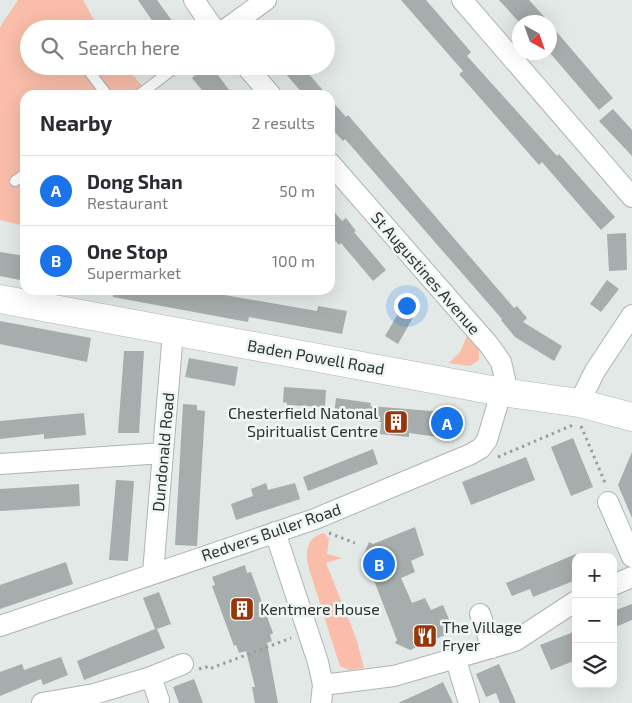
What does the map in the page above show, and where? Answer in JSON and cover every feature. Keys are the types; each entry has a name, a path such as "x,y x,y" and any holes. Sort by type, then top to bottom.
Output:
{"street":[{"path":"194,0 208,20"},
{"path":"238,20 266,0"},
{"path":"462,0 632,196"},
{"path":"254,75 267,90"},
{"name":"St Augustines Avenue","path":"335,169 489,345 501,362 505,379 502,392"},
{"name":"Baden Powell Road","path":"0,299 502,392 579,403 632,417"},
{"path":"579,403 598,366 632,315"},
{"name":"Dundonald Road","path":"153,573 174,332"},
{"path":"481,448 487,440 502,392"},
{"name":"Redvers Buller Road","path":"0,626 315,519 471,454 481,448"},
{"path":"0,464 163,453"},
{"path":"608,502 632,557"},
{"path":"275,532 308,633 322,694 456,660 515,641 530,633 558,611 572,603"},
{"path":"617,583 632,577"},
{"path":"480,614 492,648"},
{"path":"456,660 469,703"},
{"path":"42,703 94,694 151,677 184,664"},
{"path":"151,677 160,700"}],"lane":[{"path":"92,75 103,90"},
{"path":"146,90 165,75"},
{"path":"15,181 20,178"}],"path":[{"path":"481,448 496,458 580,421 607,487 608,502"},
{"path":"184,664 192,672 206,667 209,669 308,633"}],"shaded area":[{"path":"18,0 83,0 94,20 20,20 20,75 133,75 146,90 20,90 20,225 0,220 0,27"},
{"path":"467,336 479,350 479,360 470,366 449,363 460,352"},
{"path":"324,533 329,539 327,554 342,558 326,563 356,638 364,668 349,670 340,666 310,572 307,560 309,543 317,535"}],"building":[{"path":"138,0 157,0 171,20 152,20"},
{"path":"401,0 426,0 471,52 467,56 615,217 601,230 542,162 539,165 459,74 463,71"},
{"path":"499,0 529,0 543,15 513,15"},
{"path":"557,32 613,98 599,110 556,60"},
{"path":"195,75 218,75 229,90 202,90 192,78"},
{"path":"287,75 310,75 323,90 300,90"},
{"path":"335,105 346,117 348,115 514,308 517,306 527,318 523,322 562,346 554,361 515,337 502,319 345,139 343,141 335,132"},
{"path":"613,109 632,130 632,156 599,121"},
{"path":"335,213 342,221 346,218 356,231 354,232 386,270 373,281 341,243 339,245 335,241"},
{"path":"626,233 627,270 609,271 607,234"},
{"path":"0,252 20,255 20,280 0,276"},
{"path":"607,280 619,289 601,312 590,304"},
{"path":"113,295 224,295 317,311 318,306 347,311 342,334 249,317 248,322 113,297"},
{"path":"406,300 419,307 398,344 385,336"},
{"path":"0,321 91,338 87,362 0,344"},
{"path":"124,351 144,351 139,433 118,433"},
{"path":"189,358 238,367 235,386 185,377"},
{"path":"284,387 326,390 325,407 287,405 287,403 283,402"},
{"path":"336,398 371,403 370,406 456,413 463,419 464,425 460,431 448,433 445,438 409,433 409,437 380,434 381,422 334,415"},
{"path":"183,404 197,405 197,410 205,411 197,546 175,545"},
{"path":"84,413 86,435 44,439 44,434 0,439 0,421"},
{"path":"573,438 593,487 571,496 551,447"},
{"path":"373,449 378,464 308,491 303,477"},
{"path":"632,452 632,518 618,485"},
{"path":"526,457 535,480 471,505 462,482"},
{"path":"116,480 134,481 128,561 109,560"},
{"path":"266,483 268,490 295,483 300,499 236,520 231,504 253,496 251,489"},
{"path":"79,484 80,506 0,511 0,489"},
{"path":"415,527 424,555 411,561 415,572 401,578 412,603 425,598 431,610 443,605 454,631 410,650 395,643 397,640 368,565 361,561 369,542 373,544"},
{"path":"572,556 572,582 533,597 530,589 512,596 506,583"},
{"path":"66,562 73,584 0,609 0,585"},
{"name":"Kentmere House","path":"245,565 247,573 251,572 273,633 270,635 272,641 267,643 278,703 255,703 252,687 255,687 246,651 239,653 236,645 234,646 212,586 215,585 212,577"},
{"path":"159,592 171,624 157,629 165,648 84,680 77,661 155,629 143,598"},
{"path":"632,604 632,620 617,626 617,610"},
{"path":"572,633 572,662 551,670 540,645"},
{"path":"61,657 68,675 43,685 41,679 0,696 0,672 22,664 24,670"},
{"path":"499,664 516,703 500,703 496,693 486,697 476,674"},
{"path":"194,679 203,703 179,703 173,687"},
{"path":"443,682 453,703 398,703 431,688"}],"place":[{"name":"Chesterfield Natonal Spiritualist Centre","path":"396,422"},
{"name":"Dong Shan","path":"447,423"},
{"name":"One Stop","path":"379,564"},
{"name":"Kentmere House","path":"242,609"},
{"name":"The Village Fryer","path":"425,636"}]}
